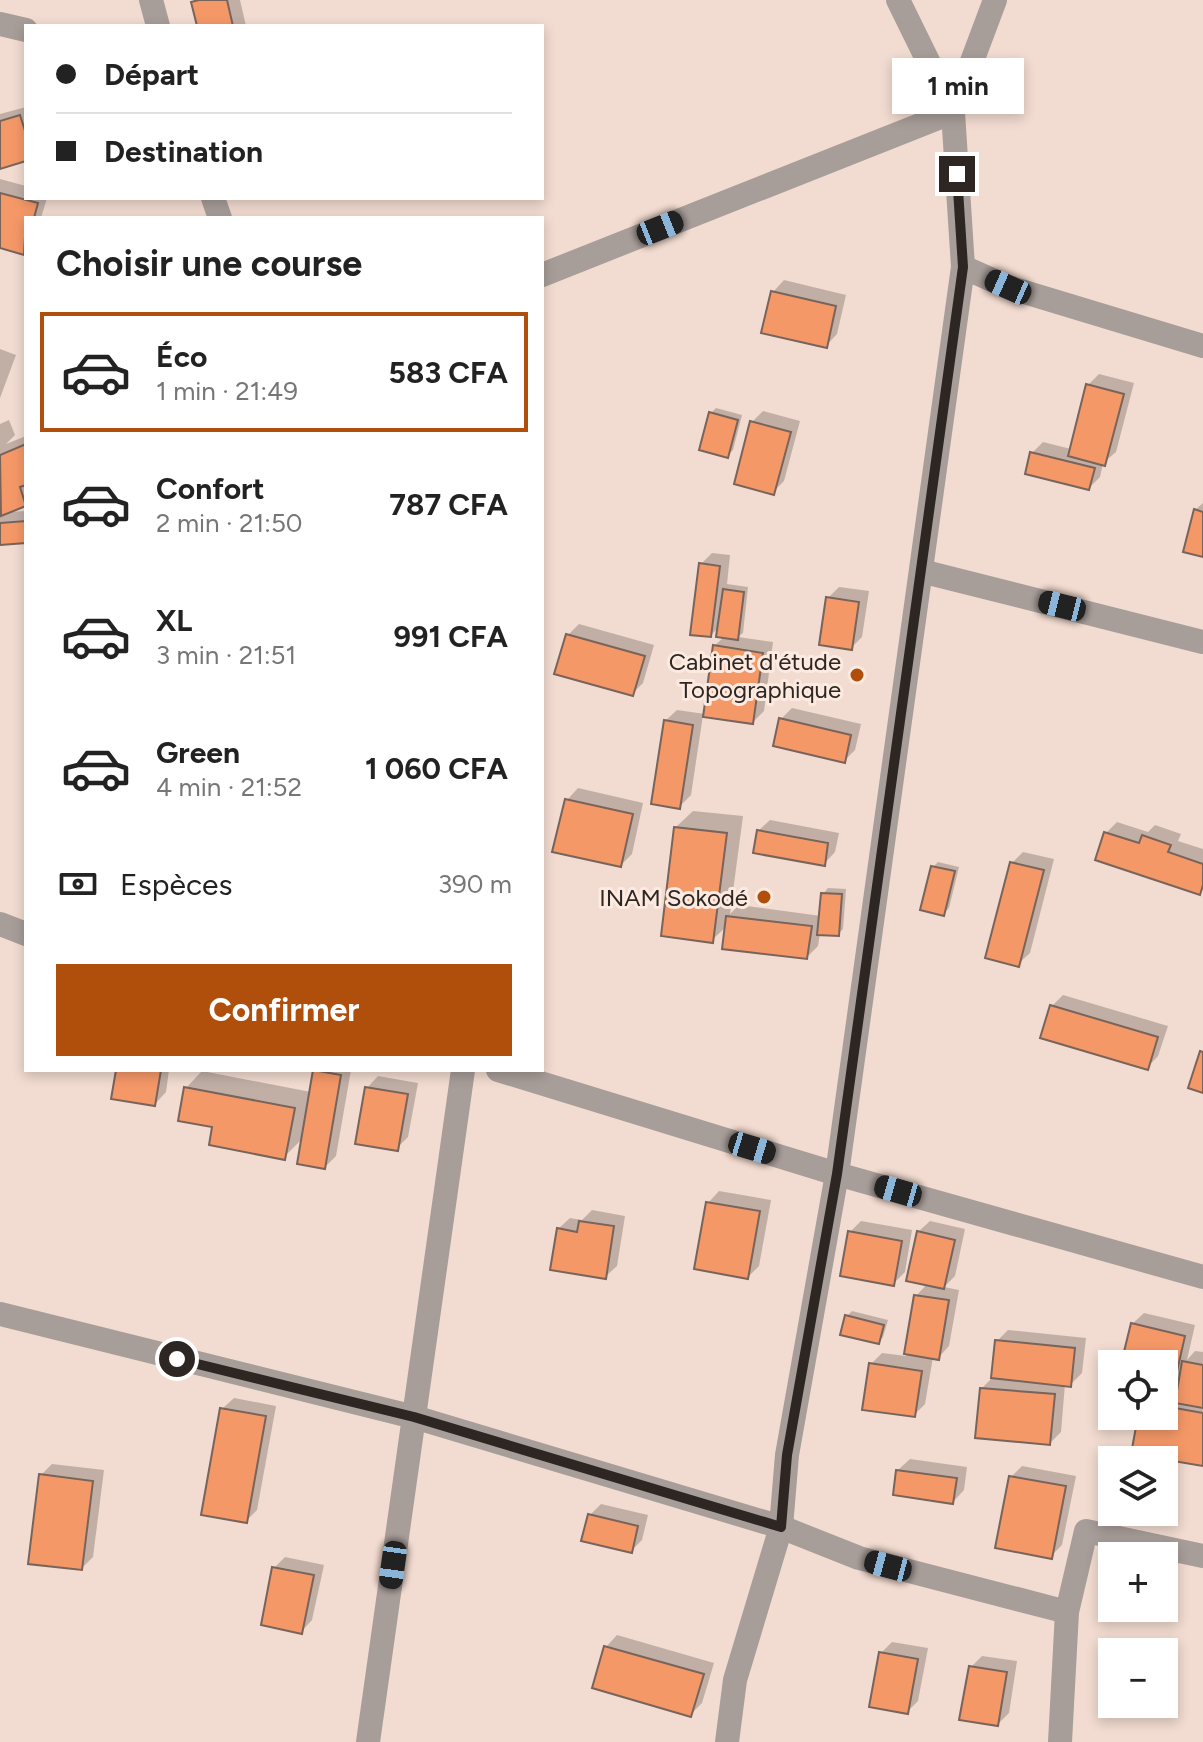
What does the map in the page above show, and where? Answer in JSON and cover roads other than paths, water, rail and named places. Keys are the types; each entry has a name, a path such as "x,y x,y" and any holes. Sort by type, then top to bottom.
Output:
{"street":[{"path":"151,0 157,24"},
{"path":"727,1742 735,1680 781,1527 787,1455 837,1174 963,267 953,112 898,0"},
{"path":"544,274 953,112 995,0"},
{"path":"0,24 24,30"},
{"path":"963,267 1008,287 1203,346"},
{"path":"921,571 1203,642"},
{"path":"0,924 24,933"},
{"path":"368,1742 463,1072"},
{"path":"505,1072 837,1174 1203,1277"},
{"path":"0,1314 414,1417 781,1527 859,1558 1067,1612"},
{"path":"1060,1742 1067,1612 1086,1531 1203,1556"}],"place":[{"name":"Cabinet d'étude Topographique","path":"857,675"},
{"name":"INAM Sokodé","path":"764,897"}]}
